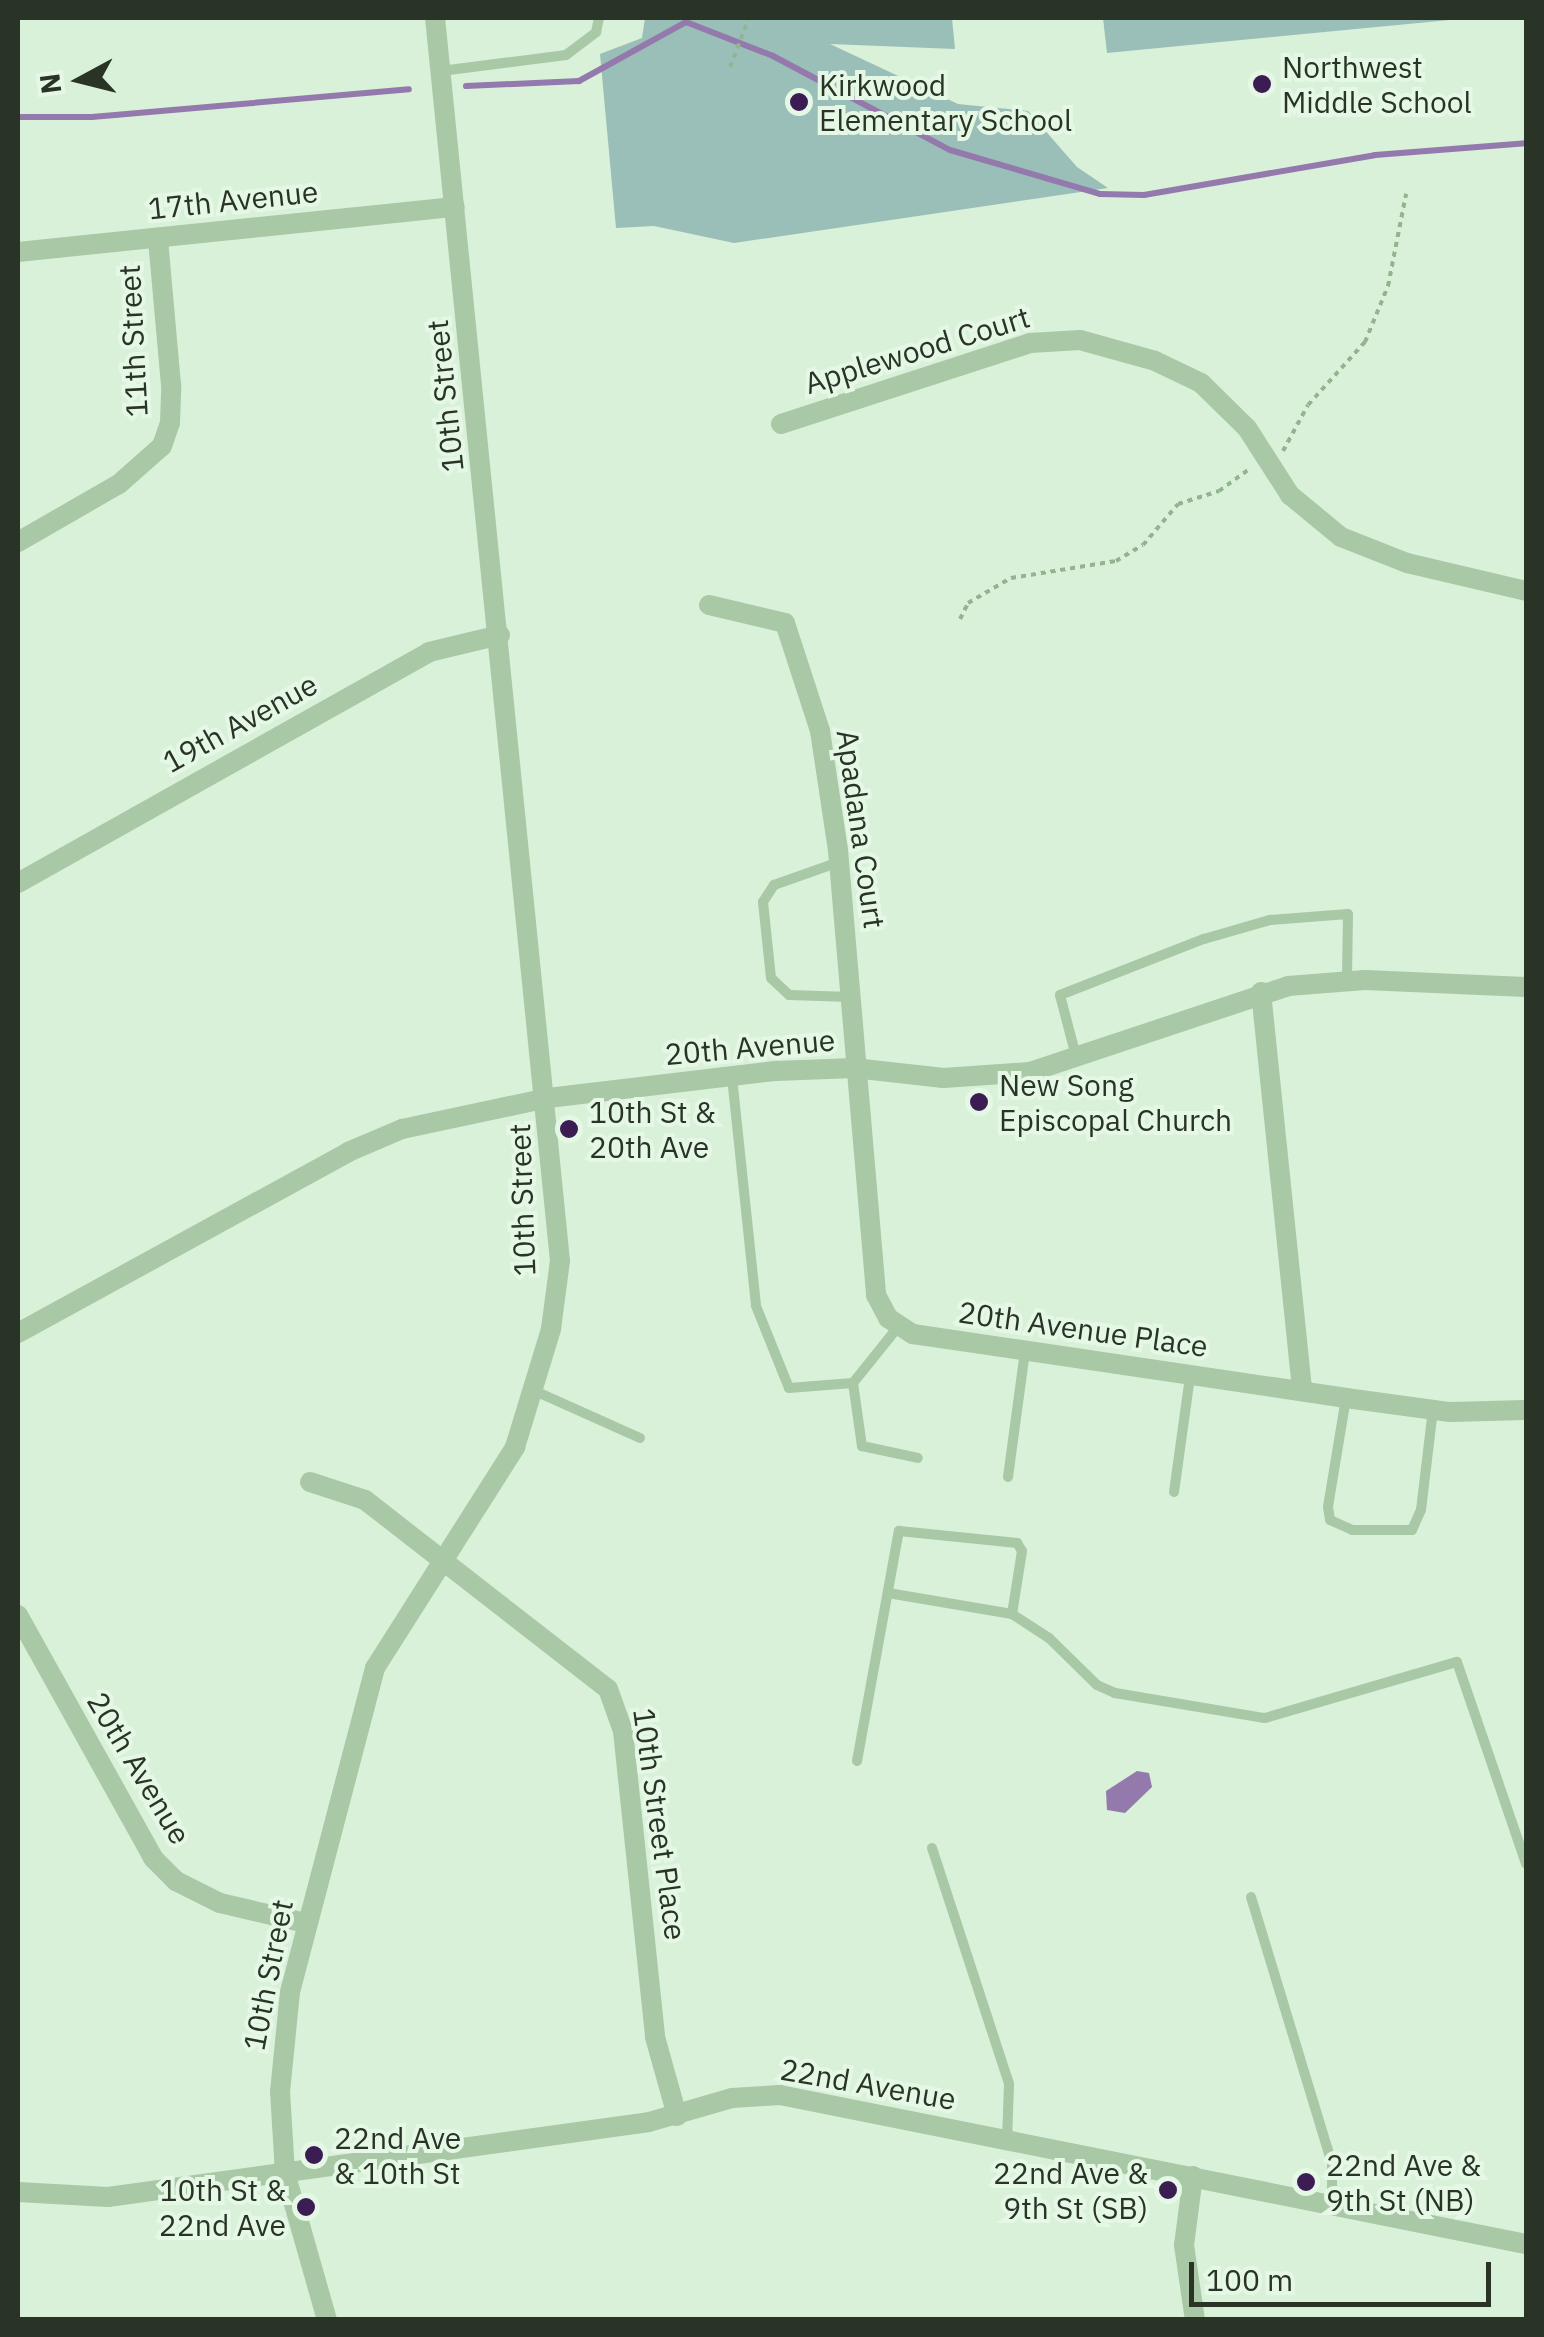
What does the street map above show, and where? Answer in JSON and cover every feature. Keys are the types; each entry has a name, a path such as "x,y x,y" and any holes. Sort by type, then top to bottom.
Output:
{"street":[{"name":"10th Street","path":"327,2320 285,2174 282,2044 306,1923 375,1668 515,1447 535,1391 560,1261 548,1098 436,18"},
{"name":"17th Avenue","path":"18,252 455,207"},
{"name":"11th Street","path":"18,542 120,484 162,446 170,423 171,385 158,238"},
{"name":"Applewood Court","path":"782,424 1030,343 1080,340 1155,361 1201,383 1247,428 1266,460 1314,518 1364,549 1407,563 1526,590"},
{"name":"Apadana Court","path":"708,605 785,622 820,731 839,862 852,996 854,1068"},
{"name":"19th Avenue","path":"18,883 430,652 500,635"},
{"name":"20th Avenue","path":"18,1333 348,1152 402,1129 548,1098 732,1077 854,1068 986,1077 1078,1061 1260,992 1347,981 1526,987"},
{"path":"1260,992 1302,1391"},
{"path":"854,1068 876,1295 898,1327"},
{"name":"20th Avenue Place","path":"898,1327 1025,1350 1433,1410 1526,1410"},
{"name":"10th Street Place","path":"310,1482 365,1500 594,1672 619,1712 655,2037 677,2116"},
{"name":"20th Avenue","path":"18,1615 153,1858 176,1881 220,1902 306,1923"},
{"name":"22nd Avenue","path":"18,2192 108,2198 677,2116 732,2098 780,2095 1526,2244"},
{"path":"1192,2176 1184,2245 1195,2320"}],"lane":[{"path":"441,72 566,55 596,32 599,18"},
{"path":"839,862 774,885 763,902 771,978 789,994 852,996"},
{"path":"1078,1061 1060,995 1204,939 1270,920 1348,914 1347,981"},
{"path":"732,1077 756,1306 789,1388 853,1383 898,1327"},
{"path":"1008,1477 1025,1350"},
{"path":"1174,1492 1190,1374"},
{"path":"853,1383 862,1446 918,1458"},
{"path":"535,1391 640,1438"},
{"path":"1346,1398 1328,1507 1330,1520 1352,1530 1412,1530 1421,1510 1433,1410"},
{"path":"857,1762 902,1528 1017,1544 1022,1550 1012,1614"},
{"path":"888,1593 1012,1614 1042,1632 1105,1690 1252,1716 1276,1716 1457,1662 1526,1862"},
{"path":"932,1848 1009,2084 1008,2140"},
{"path":"1251,1897 1332,2162 1332,2204"}],"path":[{"path":"730,67 750,18"},
{"path":"960,619 968,603 1011,578 1116,562 1143,545 1178,504 1233,484 1282,452 1308,405 1365,342 1388,286 1406,194"}],"shaded area":[{"name":"Kirkwood Elementary School","path":"645,18 952,18 955,49 830,44 958,104 1028,111 1077,167 1108,188 734,243 654,226 616,228 600,54 642,38"},
{"path":"1103,18 1460,18 1460,19 1107,53"},
{"path":"1137,1771 1149,1773 1152,1787 1125,1813 1107,1810 1106,1791"}],"waterway":[{"path":"466,86 579,81 686,22 773,56 950,150 1100,194 1144,195 1375,155 1526,143"},
{"path":"18,117 92,117 409,89"}],"place":[{"name":"Northwest Middle School","path":"1262,84"},
{"name":"Kirkwood Elementary School","path":"799,102"},
{"name":"New Song Episcopal Church","path":"979,1102"},
{"name":"10th St & 20th Ave","path":"569,1129"},
{"name":"22nd Ave & 10th St","path":"314,2155"},
{"name":"22nd Ave & 9th St (NB)","path":"1306,2182"},
{"name":"22nd Ave & 9th St (SB)","path":"1168,2190"},
{"name":"10th St & 22nd Ave","path":"306,2207"}]}
